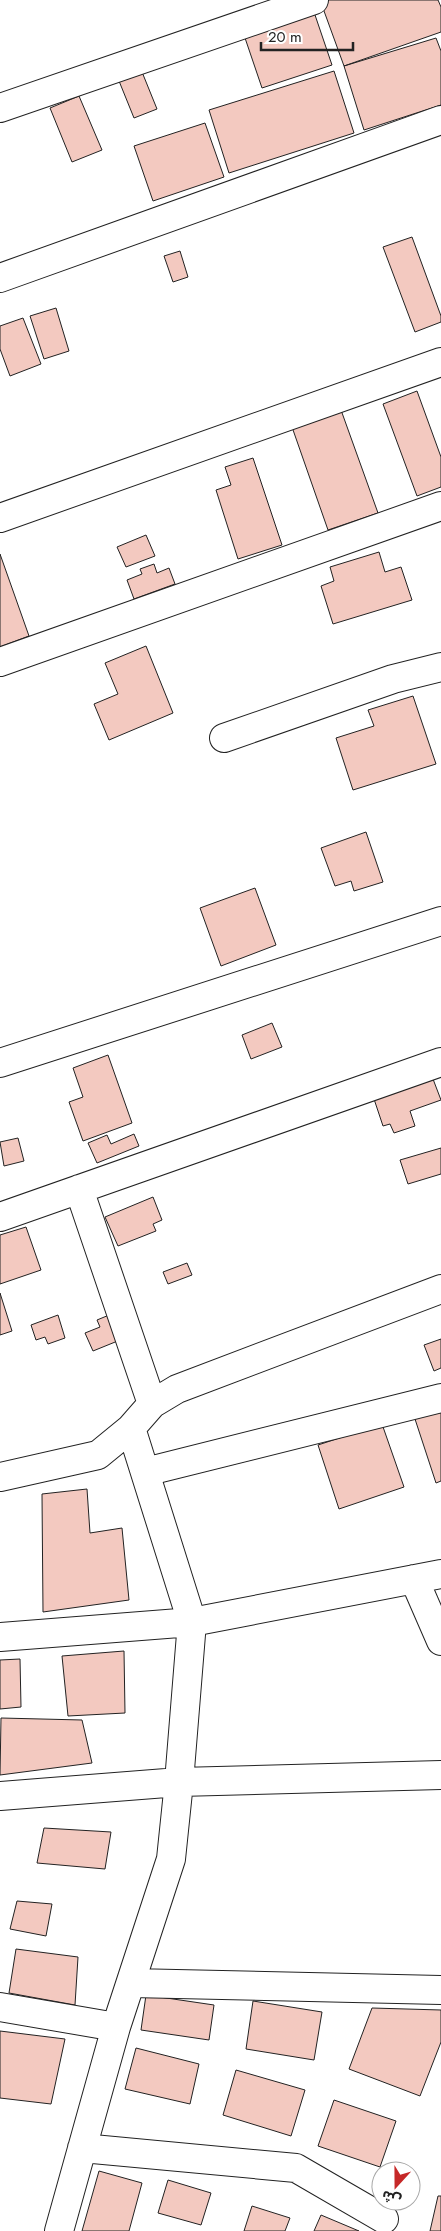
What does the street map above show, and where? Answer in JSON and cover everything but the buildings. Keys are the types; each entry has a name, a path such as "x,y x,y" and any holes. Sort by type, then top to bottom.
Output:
{"street":[{"path":"0,108 314,0"},
{"path":"0,278 441,120"},
{"path":"0,518 441,362"},
{"path":"0,662 441,506"},
{"path":"224,738 393,679 441,667"},
{"path":"0,1063 441,921"},
{"path":"0,1217 441,1062"},
{"path":"79,1189 152,1404"},
{"path":"0,1477 98,1455 131,1428 152,1404 177,1389 441,1289"},
{"path":"145,1472 441,1398"},
{"path":"58,2231 116,2027 171,1859 179,1782 192,1622 131,1428"},
{"path":"0,1636 192,1622 441,1574"},
{"path":"414,1579 441,1641"},
{"path":"0,1796 179,1782 441,1775"},
{"path":"131,1983 441,1990"},
{"path":"0,2007 116,2027"},
{"path":"82,2148 296,2168 384,2220"}]}
